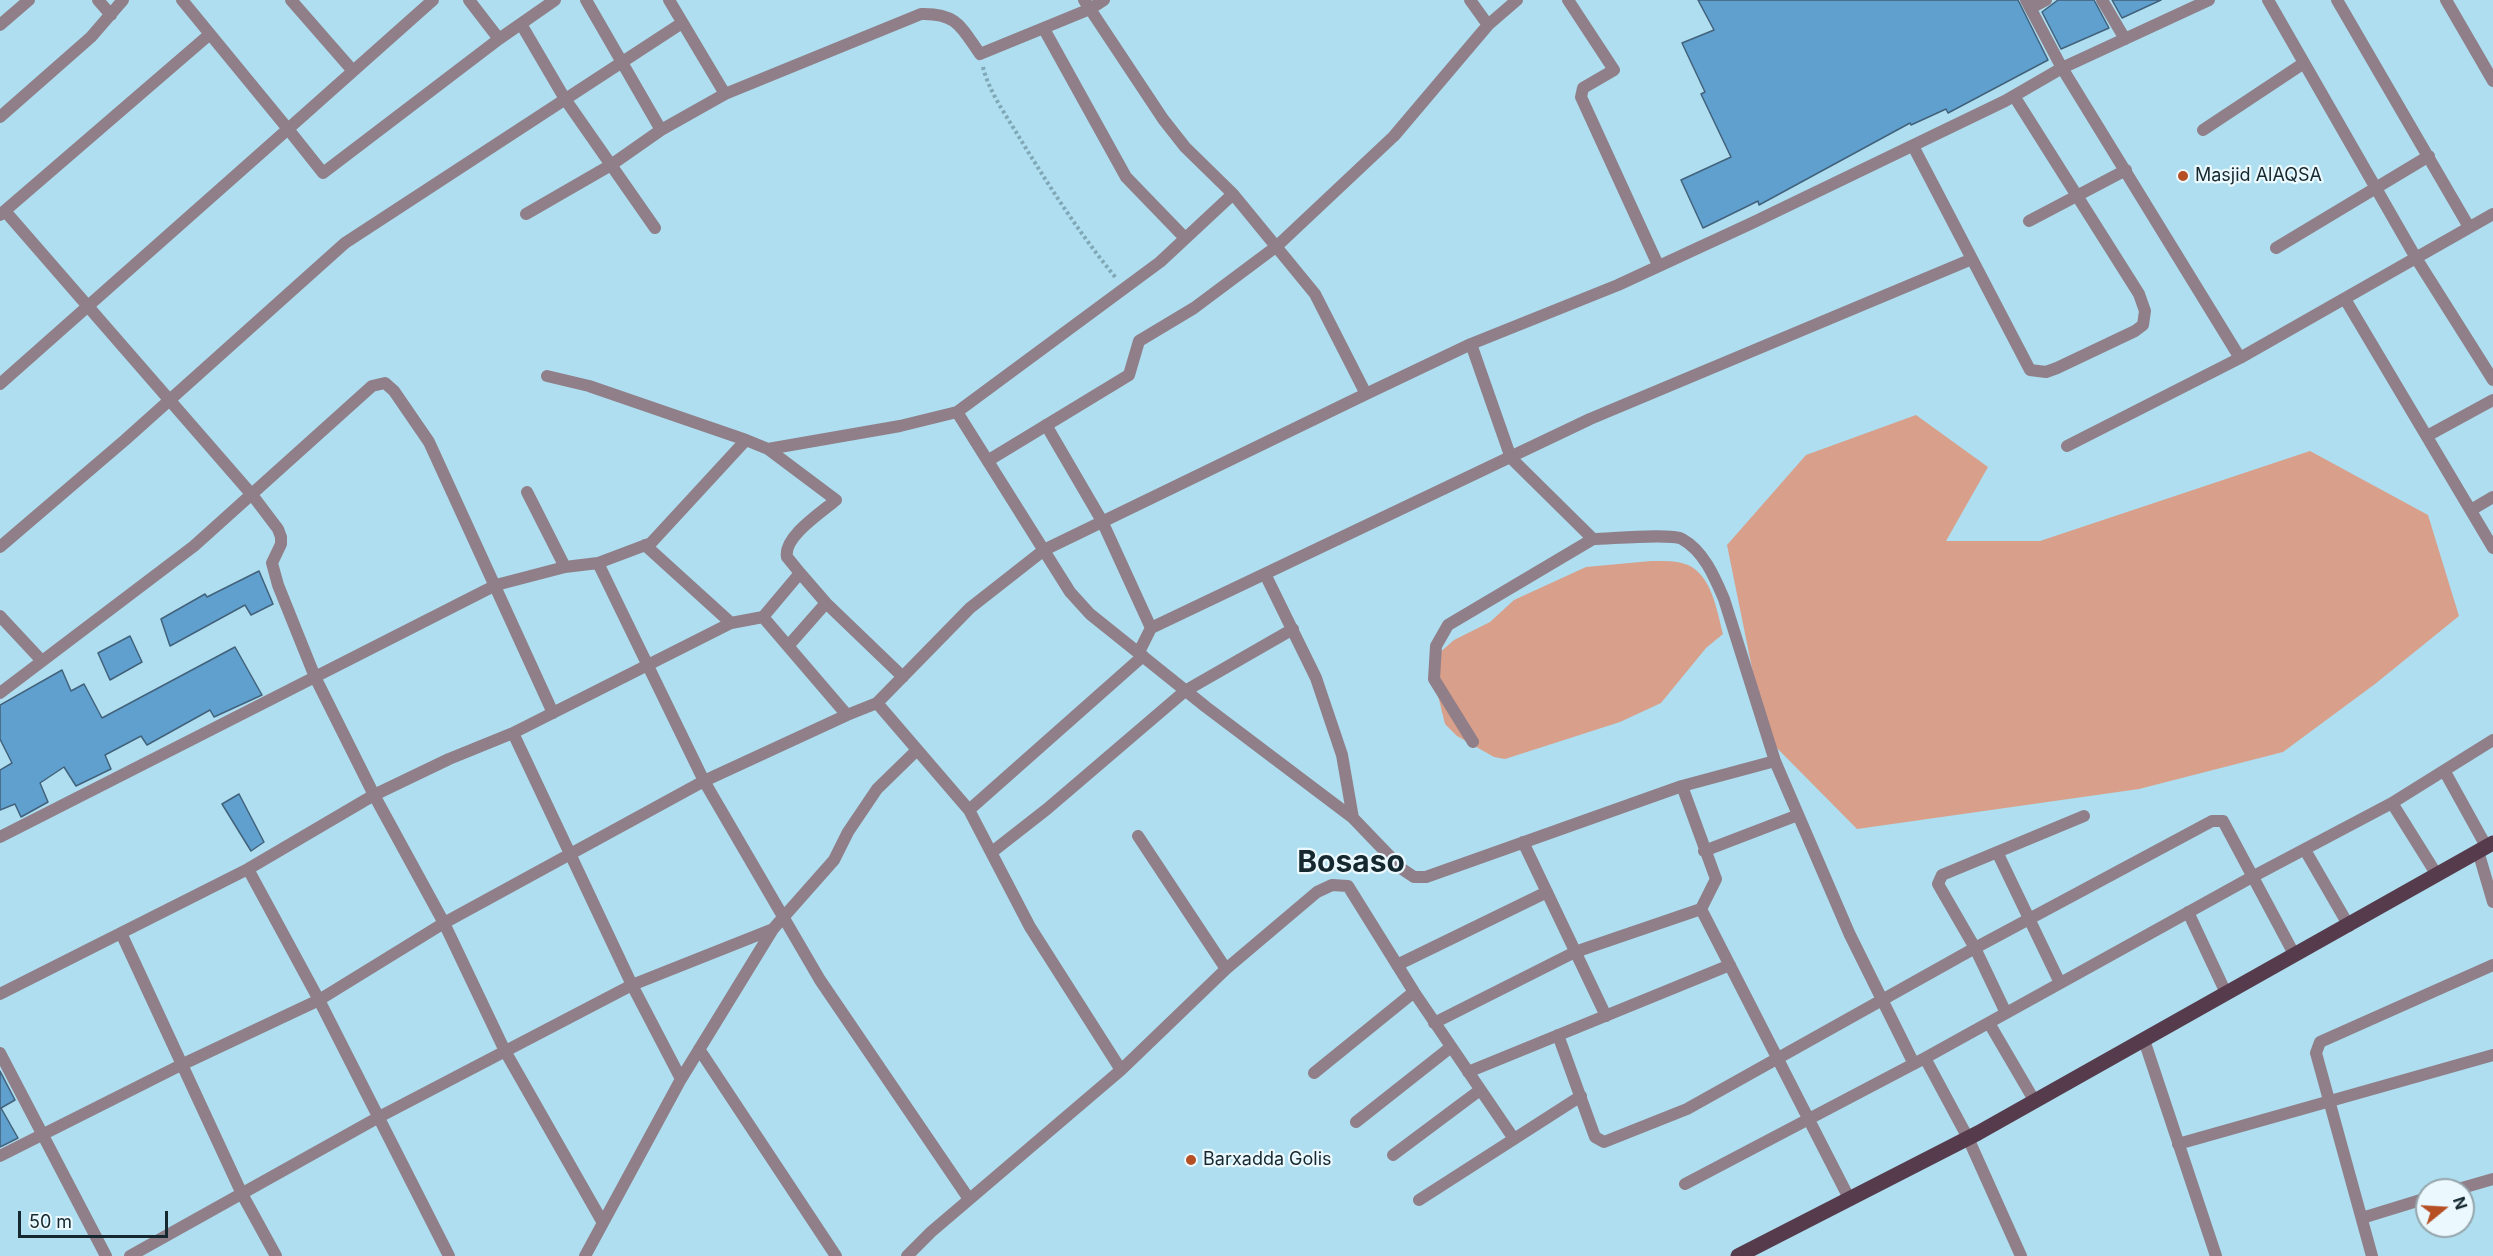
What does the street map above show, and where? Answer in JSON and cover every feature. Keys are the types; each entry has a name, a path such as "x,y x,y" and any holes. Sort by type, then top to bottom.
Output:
{"main road":[{"path":"1738,1256 1968,1138 2486,847"}],"street":[{"path":"0,25 29,0"},
{"path":"98,0 111,15"},
{"path":"0,117 91,37 123,0"},
{"path":"182,0 323,173 499,39 555,0"},
{"path":"291,0 353,71"},
{"path":"0,384 433,0"},
{"path":"469,0 499,39"},
{"path":"586,0 661,130"},
{"path":"669,0 725,94"},
{"path":"526,214 611,165 661,130 725,94 921,14 939,13 953,18 980,54 1044,28 1087,4 1104,0"},
{"path":"1470,0 1488,25"},
{"path":"989,460 1129,375 1139,341 1194,308 1277,246 1394,136 1488,25 1517,0"},
{"path":"1568,0 1614,70 1582,88 1581,97 1658,265"},
{"path":"2046,0 2029,4 2062,68 2240,358"},
{"path":"2102,0 2126,39"},
{"path":"0,1156 181,1065 319,1000 444,923 704,781 877,703 970,608 1044,550 1471,344 1566,307 1913,146 2014,96 2062,68 2126,39 2190,4 2209,0"},
{"path":"2268,0 2416,258 2493,380"},
{"path":"2337,0 2469,227"},
{"path":"2446,0 2493,81"},
{"path":"1087,4 1163,119 1185,147 1233,194 1315,294 1366,394"},
{"path":"0,547 345,243 682,23"},
{"path":"521,24 565,99 655,228"},
{"path":"1044,28 1126,177 1185,238"},
{"path":"210,34 2,213 253,496 278,529 281,544 272,563 273,571 315,677 374,795 444,923 506,1052 603,1223"},
{"path":"2203,130 2304,63"},
{"path":"1913,146 2030,369 2046,372 2057,368 2134,331 2143,325 2145,311 2139,294 2014,96"},
{"path":"2276,248 2429,156"},
{"path":"2029,221 2126,170"},
{"path":"768,449 900,426 957,412 1160,262 1233,194"},
{"path":"2067,446 2240,358 2493,214"},
{"path":"969,810 1141,654 1151,628 1666,386 1972,259"},
{"path":"2345,299 2493,548"},
{"path":"1471,344 1511,458 1593,539"},
{"path":"547,375 589,386 768,449 801,471 836,500 798,531 786,549 787,557 826,603 903,677"},
{"path":"0,693 194,546 253,496 372,386 385,383 394,391 429,442 553,713"},
{"path":"2427,436 2493,400"},
{"path":"957,412 1074,596 1090,614 1185,691 1353,818 1402,870 1414,877 1426,877 1682,786 1775,761"},
{"path":"1046,425 1102,521 1151,628"},
{"path":"0,837 496,585 565,567 598,563 651,543 746,440"},
{"path":"527,492 565,567"},
{"path":"2471,510 2493,497"},
{"path":"1473,742 1434,679 1436,646 1448,625 1593,539 1680,538 1697,550 1714,577 1724,599 1775,761 1850,934 1883,998 1968,1138 2018,1255"},
{"path":"645,545 731,623"},
{"path":"598,563 704,781 820,980 893,1084 969,1199"},
{"path":"0,994 248,869 374,795 449,759 513,733 731,623 764,617 800,573"},
{"path":"1265,574 1316,678 1342,755 1353,818"},
{"path":"789,645 826,603"},
{"path":"0,616 42,661"},
{"path":"764,617 847,715"},
{"path":"992,852 1047,810 1185,691 1293,629"},
{"path":"877,703 969,810 1030,927 1121,1070"},
{"path":"513,733 632,985 681,1079"},
{"path":"1685,1184 1920,1061 2252,877 2392,803 2493,740"},
{"path":"585,1256 681,1079 773,928 834,860 848,831 877,789 917,750"},
{"path":"2445,772 2486,847 2493,902"},
{"path":"1434,1023 1575,952 1701,909 1716,879 1682,786"},
{"path":"2392,803 2437,875"},
{"path":"1704,850 1798,815"},
{"path":"2006,1013 1975,948 1938,884 1942,875 1998,854 2084,816"},
{"path":"1558,1035 1595,1137 1604,1142 1687,1109 1777,1056 2212,821 2223,821 2294,954"},
{"path":"1138,836 1226,969"},
{"path":"1523,842 1606,1016"},
{"path":"2305,850 2349,926"},
{"path":"1998,854 2060,983"},
{"path":"248,869 319,1000 449,1256"},
{"path":"907,1256 969,1199 1121,1070 1226,969 1317,892 1332,885 1348,886 1434,1023 1514,1139"},
{"path":"1397,965 1547,892"},
{"path":"1701,909 1850,1200"},
{"path":"2188,912 2226,993"},
{"path":"130,1256 379,1117 632,985 773,928"},
{"path":"121,933 242,1194 276,1256"},
{"path":"1468,1072 1730,965"},
{"path":"2372,1256 2316,1053 2320,1042 2493,965"},
{"path":"1314,1073 1414,992"},
{"path":"1989,1023 2034,1100"},
{"path":"2144,1040 2216,1256"},
{"path":"1356,1122 1451,1047"},
{"path":"699,1049 836,1256"},
{"path":"0,1053 106,1256"},
{"path":"2178,1144 2493,1055"},
{"path":"1393,1155 1480,1090"},
{"path":"1419,1200 1581,1096"},
{"path":"2475,1184 2493,1179"},
{"path":"2362,1218 2415,1202"}],"path":[{"path":"980,54 985,77 1041,174 1082,236 1125,288"}],"shaded area":[{"path":"1916,415 1988,467 1946,541 2040,541 2310,451 2428,515 2459,616 2375,684 2283,752 2139,789 1857,829 1766,737 1727,545 1806,455"},
{"path":"1651,561 1679,562 1696,570 1703,577 1716,605 1723,634 1706,648 1661,703 1620,722 1505,759 1494,757 1457,736 1445,724 1432,671 1437,655 1454,640 1490,622 1514,600 1586,567"}],"building":[{"path":"1698,0 2018,0 2048,60 1948,113 1946,109 1911,125 1910,123 1759,205 1758,201 1703,228 1681,180 1731,157 1701,94 1705,92 1682,43 1714,30"},
{"path":"2058,0 2094,0 2109,28 2061,49 2042,12"},
{"path":"2112,0 2161,0 2122,18"},
{"path":"259,571 273,604 251,615 245,605 170,646 161,619 205,594 207,597"},
{"path":"130,636 142,662 110,680 98,653"},
{"path":"235,647 262,695 214,717 210,710 147,745 141,736 105,755 111,769 76,786 64,767 40,783 48,802 21,817 15,804 0,810 0,770 12,763 0,739 0,705 62,670 71,691 84,684 102,718"},
{"path":"239,794 264,842 251,851 222,804"},
{"path":"0,1071 15,1100 1,1108 18,1138 0,1147"}],"place":[{"name":"Masjid AlAQSA","path":"2183,176"},
{"name":"Barxadda Golis","path":"1191,1160"}],"district":[{"name":"Bosaso","path":"1351,863"}]}
